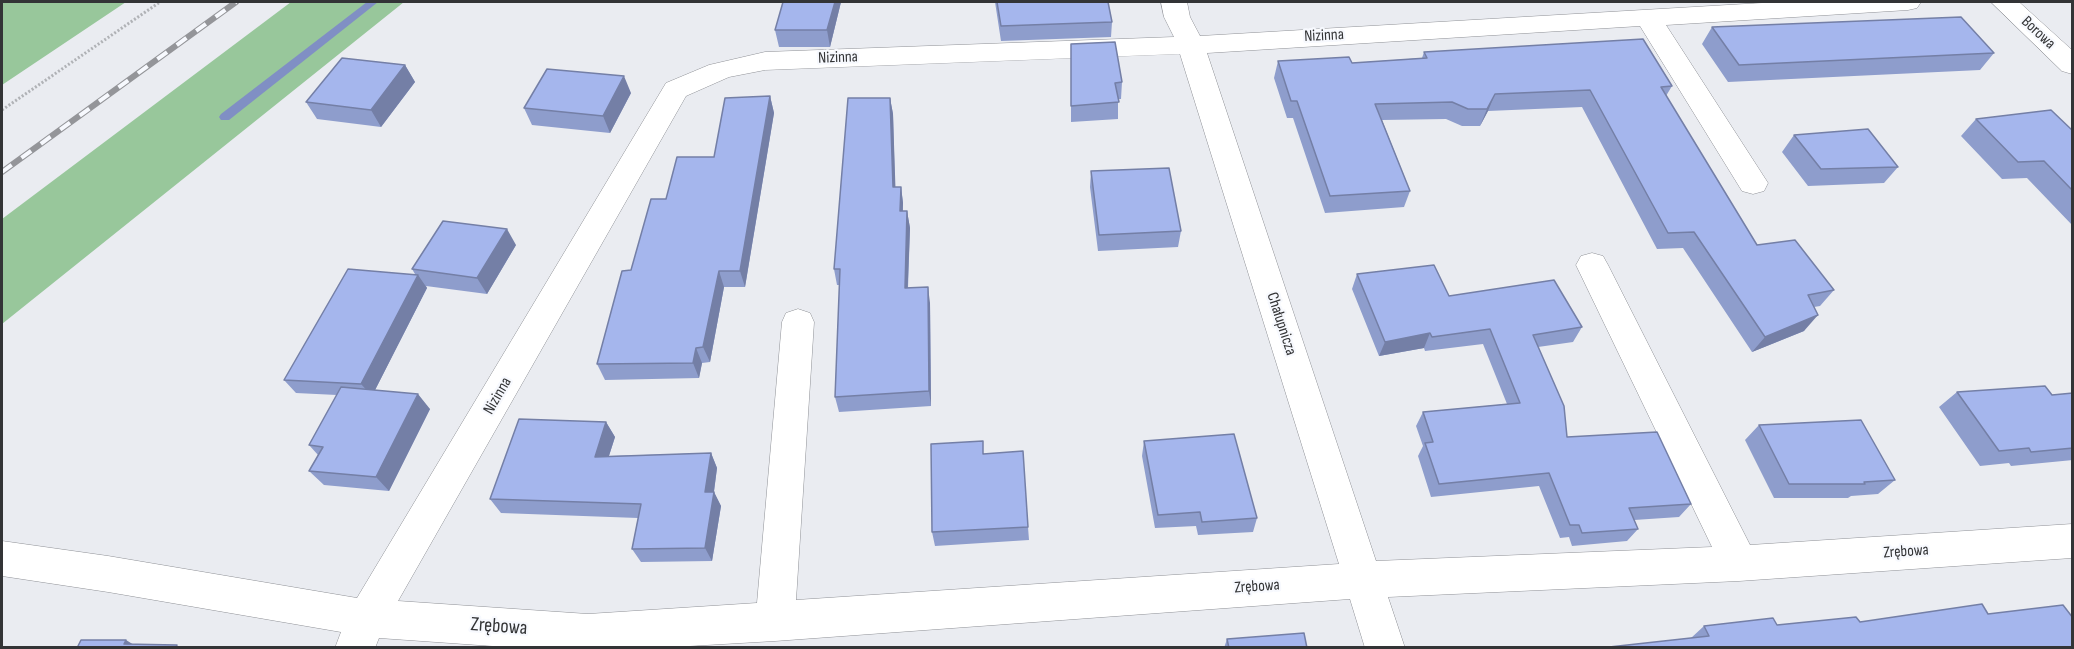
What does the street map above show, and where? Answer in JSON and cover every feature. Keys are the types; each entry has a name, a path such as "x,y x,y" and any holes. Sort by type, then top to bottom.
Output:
{"street":[{"name":"Chałupnicza","path":"1173,2 1177,17 1191,45 1385,648"},
{"name":"Nizinna","path":"361,633 676,90 699,78 724,69 765,61 1191,45 1908,2"},
{"name":"Borowa","path":"2004,2 2073,65"},
{"path":"1648,18 1753,183"},
{"path":"1592,265 1739,562"},
{"path":"774,622 798,322"},
{"name":"Zrębowa","path":"2,559 108,574 361,633 588,633 1364,580 1739,562 2073,541"}],"path":[{"path":"2,110 160,2"}],"green space":[{"path":"2,2 126,2 2,85"},
{"path":"291,2 404,2 2,324 2,219"}],"building":[{"path":"783,2 835,2 827,30 775,30"},
{"path":"997,2 1108,2 1112,22 1001,26"},
{"path":"1961,17 1994,53 1739,65 1712,27"},
{"path":"1643,39 1672,86 1661,87 1757,245 1795,240 1834,290 1808,295 1818,315 1765,337 1694,232 1668,233 1590,90 1495,94 1487,109 1468,109 1452,102 1375,104 1410,191 1330,196 1297,101 1291,101 1278,61 1349,57 1352,63 1427,58 1424,52"},
{"path":"1115,42 1122,82 1115,83 1119,102 1071,106 1071,44"},
{"path":"342,58 405,65 371,110 306,102"},
{"path":"547,69 624,76 603,116 524,108"},
{"path":"770,96 740,271 719,271 703,347 696,348 693,363 597,364 622,271 631,270 651,199 666,199 677,157 714,157 725,98"},
{"path":"848,98 890,98 893,187 901,187 900,211 907,211 905,288 928,287 929,391 835,397 840,269 834,269"},
{"path":"2051,110 2073,131 2073,191 2044,161 2018,162 1976,119"},
{"path":"1868,129 1898,167 1821,169 1794,135"},
{"path":"1169,168 1181,231 1099,235 1091,171"},
{"path":"443,221 507,229 477,278 412,269"},
{"path":"1434,265 1449,296 1554,280 1582,327 1533,335 1564,406 1567,437 1657,432 1691,504 1629,508 1638,529 1582,533 1579,525 1570,525 1549,473 1439,484 1425,443 1433,442 1423,412 1520,403 1490,329 1432,337 1430,333 1385,342 1357,274"},
{"path":"348,269 418,275 361,384 284,380"},
{"path":"2045,386 2052,395 2073,393 2073,448 2031,452 2029,448 1999,451 1957,392"},
{"path":"341,387 418,394 376,477 309,471 323,447 309,445"},
{"path":"519,419 606,422 595,457 711,453 705,492 714,492 705,548 632,549 641,504 490,499"},
{"path":"1861,420 1895,480 1864,482 1865,484 1789,484 1759,425"},
{"path":"1234,434 1257,518 1202,522 1200,512 1158,515 1144,441"},
{"path":"983,441 983,454 1023,451 1028,527 932,532 931,444"},
{"path":"1982,604 1988,614 2063,605 2073,618 2073,648 1600,648 1709,636 1704,626 1773,618 1777,625 1856,617 1860,622"},
{"path":"1304,633 1307,648 1229,648 1227,639"},
{"path":"81,640 126,640 124,644 177,645 176,648 77,648"}],"waterway":[{"path":"225,117 373,2"}],"railway":[{"path":"2,172 236,2"}]}
